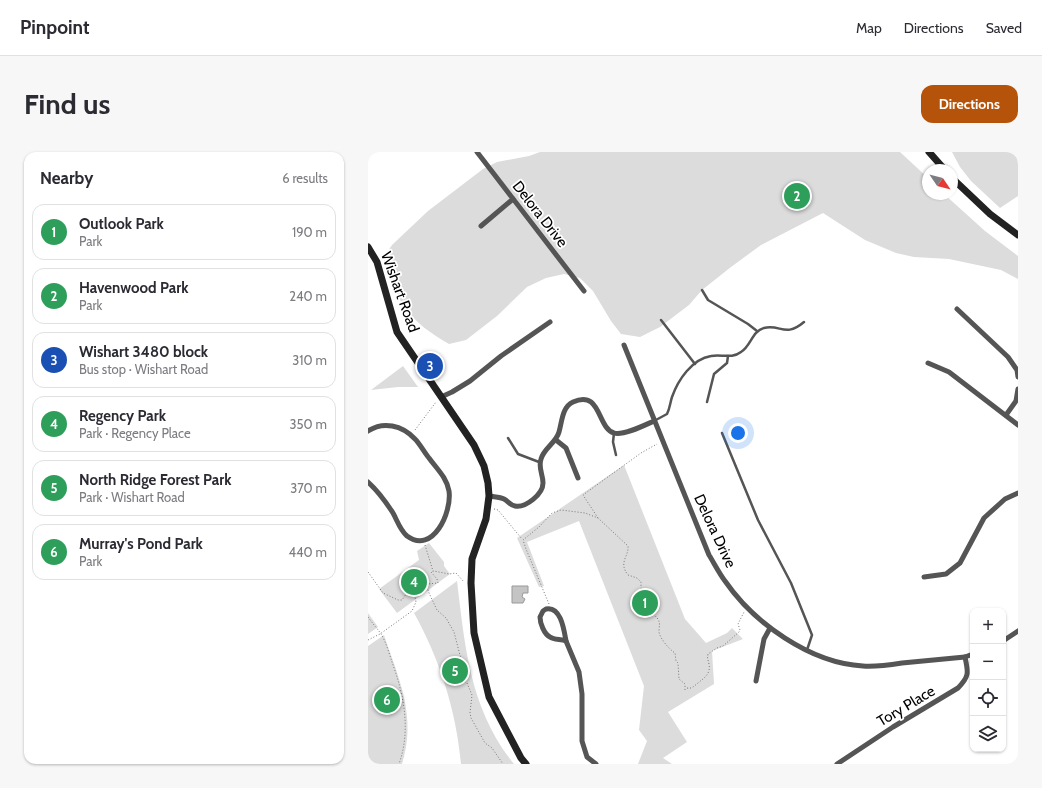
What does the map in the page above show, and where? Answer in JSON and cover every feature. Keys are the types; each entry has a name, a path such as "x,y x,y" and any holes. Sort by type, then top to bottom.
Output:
{"street":[{"name":"Delora Drive","path":"477,152 584,291"},
{"path":"929,152 939,164"},
{"path":"958,184 990,214 1018,234"},
{"path":"481,226 513,199"},
{"name":"Wishart Road","path":"368,247 376,262 397,332 474,445 484,466 489,496 486,519 472,559 471,583 474,634 489,697 521,758 526,764"},
{"path":"957,309 1008,357 1017,370 1018,376"},
{"path":"441,397 470,381 500,356 550,322"},
{"name":"Delora Drive","path":"624,345 709,555 725,581 748,608 770,628 807,650 839,662 864,666 965,657 970,655"},
{"path":"928,363 949,372 1018,425"},
{"path":"1006,415 1016,401 1018,389"},
{"path":"489,496 500,498 514,506 524,505 539,493 542,487 540,462 544,452 556,440 565,409 572,402 581,400 590,402 596,407 606,428 614,433 623,432 654,421"},
{"path":"368,431 374,428 392,426 400,428 411,435 440,471 447,485 449,492 449,504 444,521 430,537 423,540 413,539 407,535 398,524 378,492 368,482"},
{"path":"556,440 566,448 578,478"},
{"path":"924,577 946,574 960,563 984,518 1005,499 1018,493"},
{"path":"566,641 559,638 551,638 546,634 540,617 543,611 549,608 555,610 563,627 566,641 578,672 582,694 582,741 587,757 596,764"},
{"path":"756,681 764,639 770,628"},
{"path":"1006,639 1018,632"},
{"name":"Tory Place","path":"837,764 893,727 958,688 966,681 968,672 965,657"}],"lane":[{"path":"702,290 708,300 748,324 757,332"},
{"path":"661,320 695,364"},
{"path":"654,421 667,414 675,391 687,371 695,364 711,356 728,356 740,353 761,329 770,327 790,330 796,328 804,322"},
{"path":"707,402 712,378 717,370 727,363 728,356"},
{"path":"614,433 613,442 616,455"},
{"path":"722,433 758,520 791,583 812,635 807,650"},
{"path":"508,438 518,454 540,462"}],"path":[{"path":"411,435 441,397"},
{"path":"663,440 641,453 583,495 598,518 628,546 628,552 624,559 625,569 628,575 635,576 639,580 643,592 652,602 653,614 658,618 660,623 658,631 664,643 675,653 680,679 685,684 685,691"},
{"path":"488,508 498,510 523,540 549,604 549,608"},
{"path":"523,540 539,527 549,515 556,511 561,510 585,513 598,518"},
{"path":"368,640 380,634 412,611 416,602 416,592 422,586 426,584 438,583 437,579 431,572 434,572 423,540"},
{"path":"368,572 384,593 398,600 402,600 409,590 415,596"},
{"path":"434,572 449,574 456,573 466,585 471,583"},
{"path":"426,584 428,593 437,610 446,618 454,632 462,663 460,676 468,684 472,695 470,713 471,718 485,743 492,748 503,764"},
{"path":"686,688 688,689 694,687 705,678 709,669 707,659 708,654 722,646 739,632 740,627 738,624 745,610 748,608"},
{"path":"368,617 388,648 404,706 405,739 399,764"}],"shaded area":[{"path":"540,152 900,152 922,172 922,200 951,200 985,231 1018,256 1018,279 1001,270 949,259 914,257 896,253 865,240 823,213 761,245 702,290 689,305 660,327 640,337 621,334 611,321 593,291 580,278 564,274 546,278 527,287 497,316 466,340 449,344 424,328 408,312 397,295 383,258 392,245 428,211 483,169 497,162 529,156"},
{"path":"952,152 1018,152 1018,196 1000,208 971,181 960,167"},
{"path":"403,366 418,387 398,387 371,390"},
{"path":"624,465 685,619 706,643 727,633 732,628 743,639 712,651 714,684 668,712 687,742 663,758 672,764 638,764 647,741 639,730 644,686 579,521 527,542 544,586 539,587 517,538"},
{"path":"429,543 444,562 444,566 450,574 397,613 379,589 419,560 417,551"},
{"path":"457,581 467,654 479,700 499,743 514,764 461,764 459,744 451,705 432,649 414,613"},
{"path":"368,613 378,627 368,634"},
{"path":"384,635 400,683 407,714 408,730 402,764 368,764 368,646"}],"building":[{"path":"512,586 528,586 528,593 523,593 522,597 525,599 523,603 512,603"}],"place":[{"name":"Havenwood Park","path":"797,196"},
{"name":"Wishart 3480 block","path":"430,366"},
{"name":"Regency Park","path":"414,582"},
{"name":"Outlook Park","path":"645,603"},
{"name":"North Ridge Forest Park","path":"455,671"},
{"name":"Murray's Pond Park","path":"387,700"}]}
